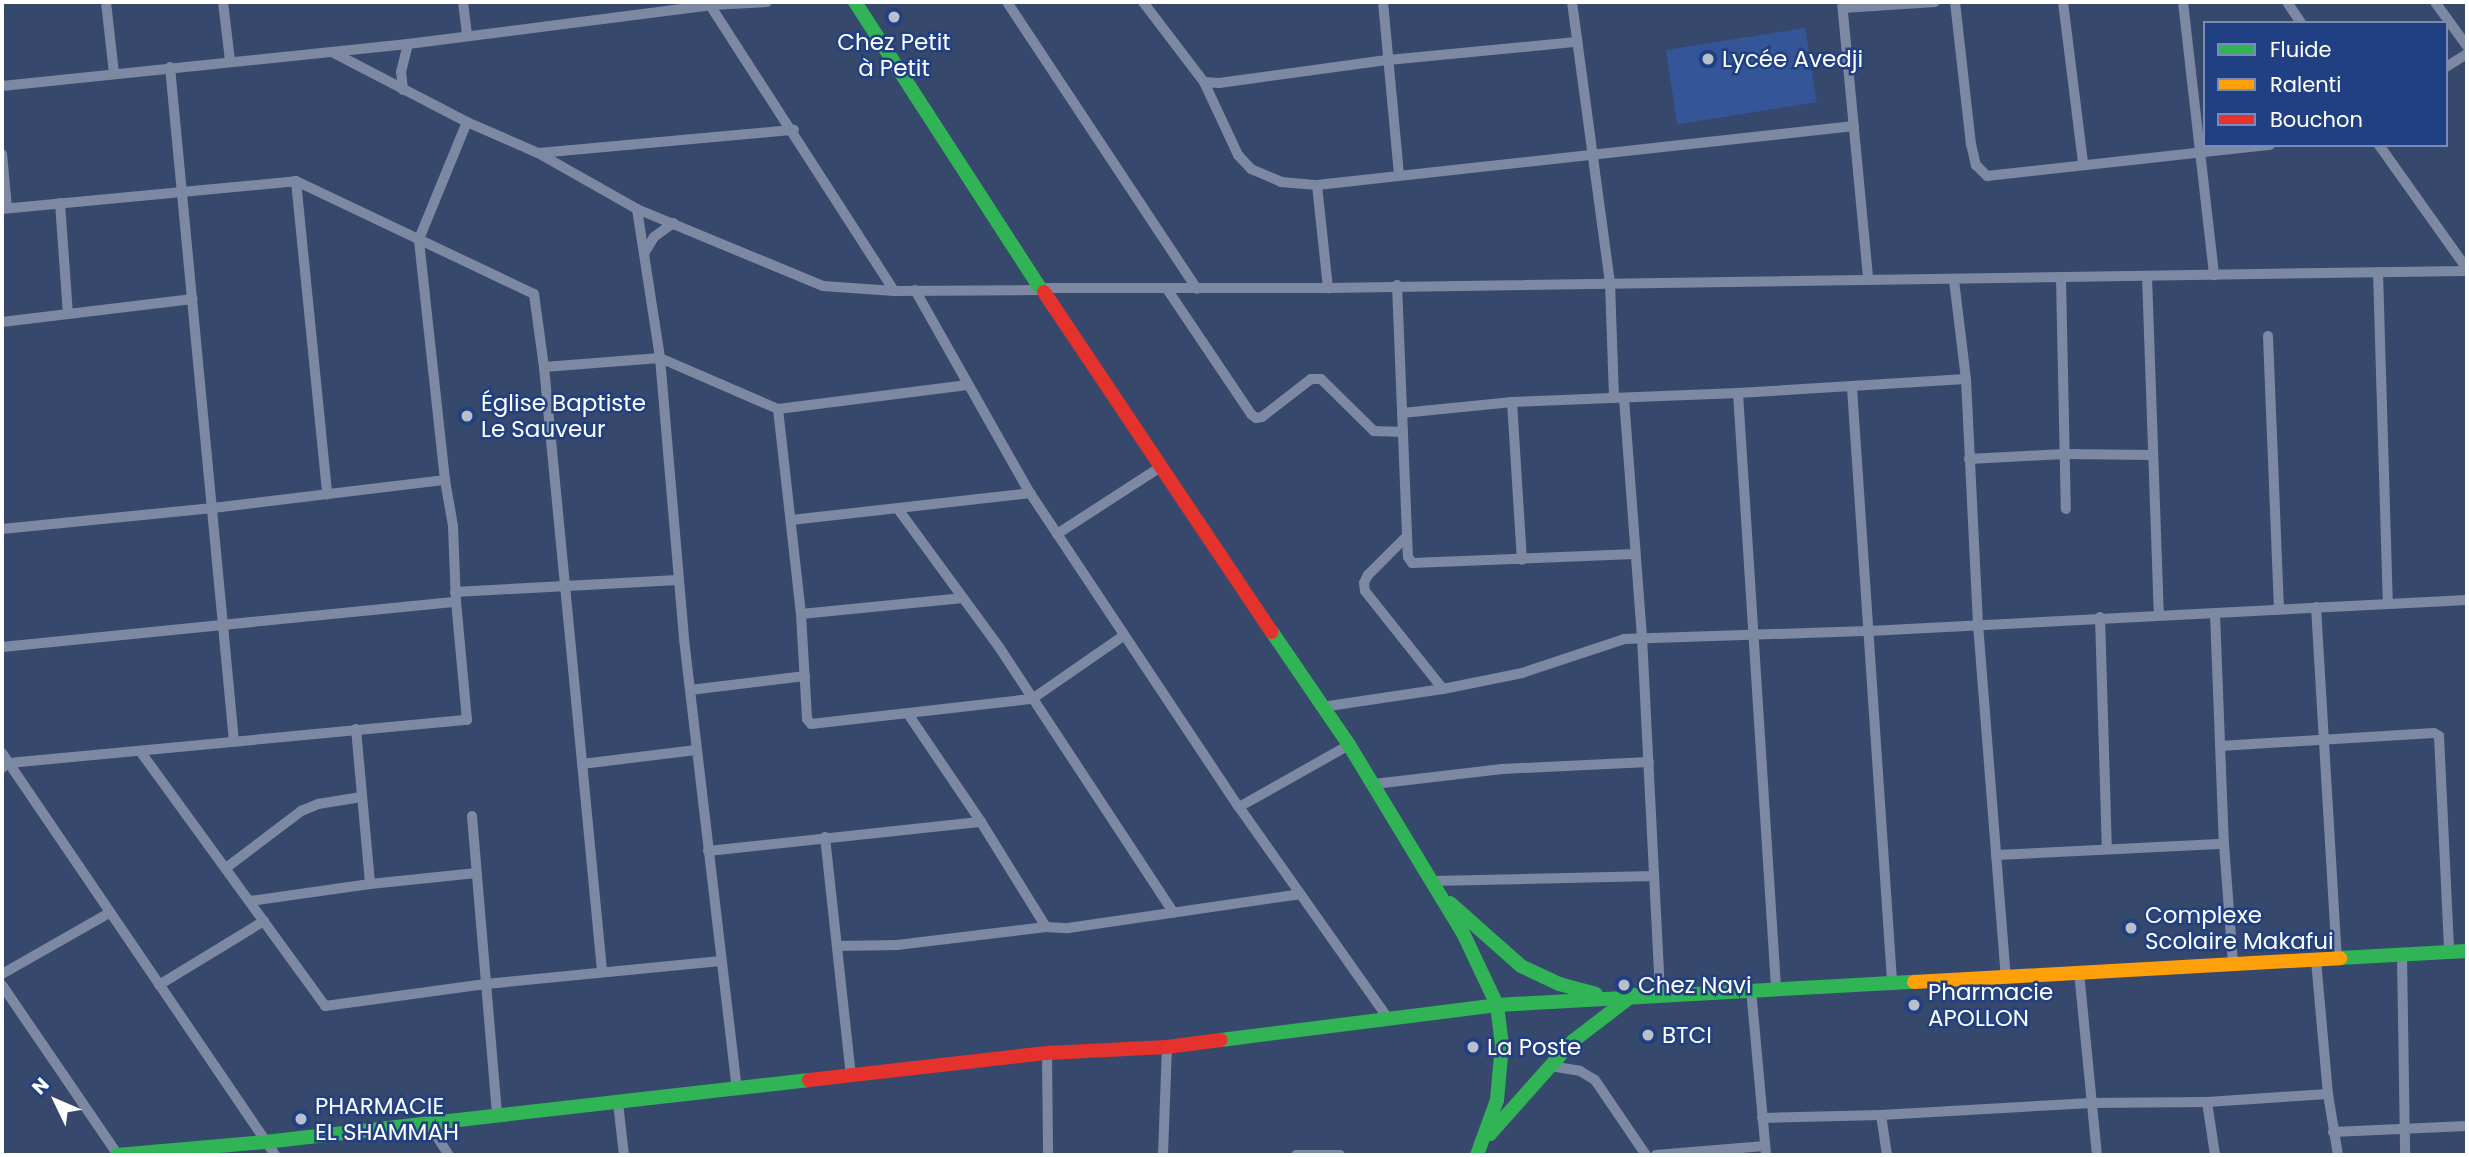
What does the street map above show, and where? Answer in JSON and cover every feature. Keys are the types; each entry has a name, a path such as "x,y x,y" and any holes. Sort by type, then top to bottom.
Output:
{"street":[{"path":"106,2 114,73"},
{"path":"223,2 230,61"},
{"path":"463,2 467,36"},
{"path":"2,86 408,44 710,4 767,2"},
{"path":"855,2 1159,468 1349,745 1443,896 1497,1005 1502,1045 1501,1073 1486,1138"},
{"path":"1007,2 1198,289"},
{"path":"1143,2 1204,82 1238,155 1251,169 1281,182 1317,185 1854,126"},
{"path":"1383,2 1399,174"},
{"path":"1572,2 1611,283 1642,637 1660,993"},
{"path":"1868,278 1843,5 1935,2"},
{"path":"1955,2 1968,123 1976,165 1987,176 2083,163 2253,147"},
{"path":"2063,2 2083,163"},
{"path":"2183,2 2199,86 2201,153 2214,275"},
{"path":"2287,2 2300,21"},
{"path":"2435,2 2467,46"},
{"path":"710,4 794,130 894,291"},
{"path":"1204,82 1219,83 1388,60 1576,42"},
{"path":"403,90 401,72 408,44"},
{"path":"332,52 467,122 538,153 638,209 823,286 894,291 1328,288 2467,270"},
{"path":"2448,66 2467,54"},
{"path":"170,67 234,741"},
{"path":"5,766 234,741 467,720 455,597 453,526 445,480 419,239 467,122"},
{"path":"538,153 794,130"},
{"path":"2380,147 2467,270"},
{"path":"2,154 4,209 296,181 534,294 544,367 602,971"},
{"path":"296,181 327,494"},
{"path":"1317,185 1328,288"},
{"path":"60,203 68,314"},
{"path":"638,209 660,358 678,580 737,1090"},
{"path":"645,251 654,237 673,223"},
{"path":"2378,272 2388,604"},
{"path":"2147,276 2159,615"},
{"path":"2061,278 2066,509"},
{"path":"1954,280 1966,379 1978,624 2006,976"},
{"path":"1397,285 1408,557 1417,565 1635,554"},
{"path":"1167,289 1256,418 1262,418 1311,379 1321,379 1374,431 1404,432"},
{"path":"915,290 1030,493 1239,807 1389,1020"},
{"path":"2,321 193,299"},
{"path":"2268,336 2279,608"},
{"path":"544,367 660,358 778,409 967,385"},
{"path":"1402,413 1513,402 1852,388 1966,379"},
{"path":"1852,388 1892,981"},
{"path":"1738,393 1776,987"},
{"path":"1513,402 1522,560"},
{"path":"778,409 801,614 807,719 811,724 1032,699 1123,636"},
{"path":"1969,459 2064,454 2152,455"},
{"path":"1057,534 1159,468"},
{"path":"2,529 213,508 445,480"},
{"path":"791,520 1030,493"},
{"path":"898,509 1032,699 1174,914"},
{"path":"1407,536 1368,575 1364,583 1366,591 1443,689"},
{"path":"2,648 565,585 678,580"},
{"path":"801,614 963,598"},
{"path":"1322,707 1443,689 1521,673 1624,639 1642,637 1869,631 2467,600"},
{"path":"2316,607 2337,958"},
{"path":"2215,613 2224,844 2233,964"},
{"path":"2100,617 2107,849"},
{"path":"690,690 805,676"},
{"path":"908,714 981,822 1046,927"},
{"path":"356,729 370,884"},
{"path":"2220,746 2325,742 2434,733 2441,740 2449,953"},
{"path":"1239,807 1349,745"},
{"path":"582,764 696,750"},
{"path":"140,751 325,1006 486,984 721,961"},
{"path":"2,753 5,766 275,1155"},
{"path":"1374,784 1502,769 1649,762"},
{"path":"226,868 300,811 318,804 361,797"},
{"path":"472,817 497,1115"},
{"path":"708,851 981,822"},
{"path":"825,837 851,1077"},
{"path":"1996,855 2224,844"},
{"path":"250,901 370,884 476,873"},
{"path":"1433,881 1654,876"},
{"path":"837,946 910,943 1046,927 1068,928 1300,894"},
{"path":"1443,896 1521,967 1559,984 1608,997"},
{"path":"2,974 109,913"},
{"path":"159,985 264,920"},
{"path":"2,985 118,1155 265,1143 428,1122 737,1090 1047,1053 1167,1047 1497,1005 1660,993 2467,951"},
{"path":"2402,955 2403,1129 2406,1155"},
{"path":"2316,960 2328,1094 2337,1155"},
{"path":"2079,972 2098,1155"},
{"path":"1656,1155 1765,1151 1751,989"},
{"path":"1477,1155 1486,1138 1573,1041 1633,995"},
{"path":"1163,1155 1167,1047"},
{"path":"1047,1053 1048,1155"},
{"path":"1550,1066 1580,1071 1595,1080 1646,1155"},
{"path":"1762,1118 1881,1115 2091,1103 2207,1102 2328,1094"},
{"path":"2207,1102 2215,1155"},
{"path":"618,1103 624,1155"},
{"path":"1881,1115 1887,1155"},
{"path":"428,1122 449,1155"},
{"path":"2333,1132 2467,1126"},
{"path":"1296,1155 1340,1155"}],"shaded area":[{"path":"1805,28 1817,102 1677,124 1666,50"}],"traffic: fast":[{"path":"855,2 1039,286"},
{"path":"1272,632 1349,745 1463,933 1497,1005 1502,1045 1497,1100 1477,1155"},
{"path":"1450,903 1521,966 1559,984 1596,994"},
{"path":"2340,958 2467,951"},
{"path":"1221,1040 1497,1005 1914,982"},
{"path":"1490,1134 1573,1041 1633,995"},
{"path":"117,1155 265,1142 809,1080"}],"traffic: slow":[{"path":"1914,982 2340,958"}],"traffic: jam":[{"path":"1044,292 1272,632"},
{"path":"809,1080 1047,1053 1167,1047 1221,1040"}],"place":[{"name":"Chez Petit à Petit","path":"894,17"},
{"name":"Lycée Avedji","path":"1708,59"},
{"name":"Église Baptiste Le Sauveur","path":"467,416"},
{"name":"Complexe Scolaire Makafui","path":"2131,928"},
{"name":"Chez Navi","path":"1624,985"},
{"name":"Pharmacie APOLLON","path":"1914,1005"},
{"name":"BTCI","path":"1648,1035"},
{"name":"La Poste","path":"1473,1047"},
{"name":"PHARMACIE EL SHAMMAH","path":"301,1119"}]}
